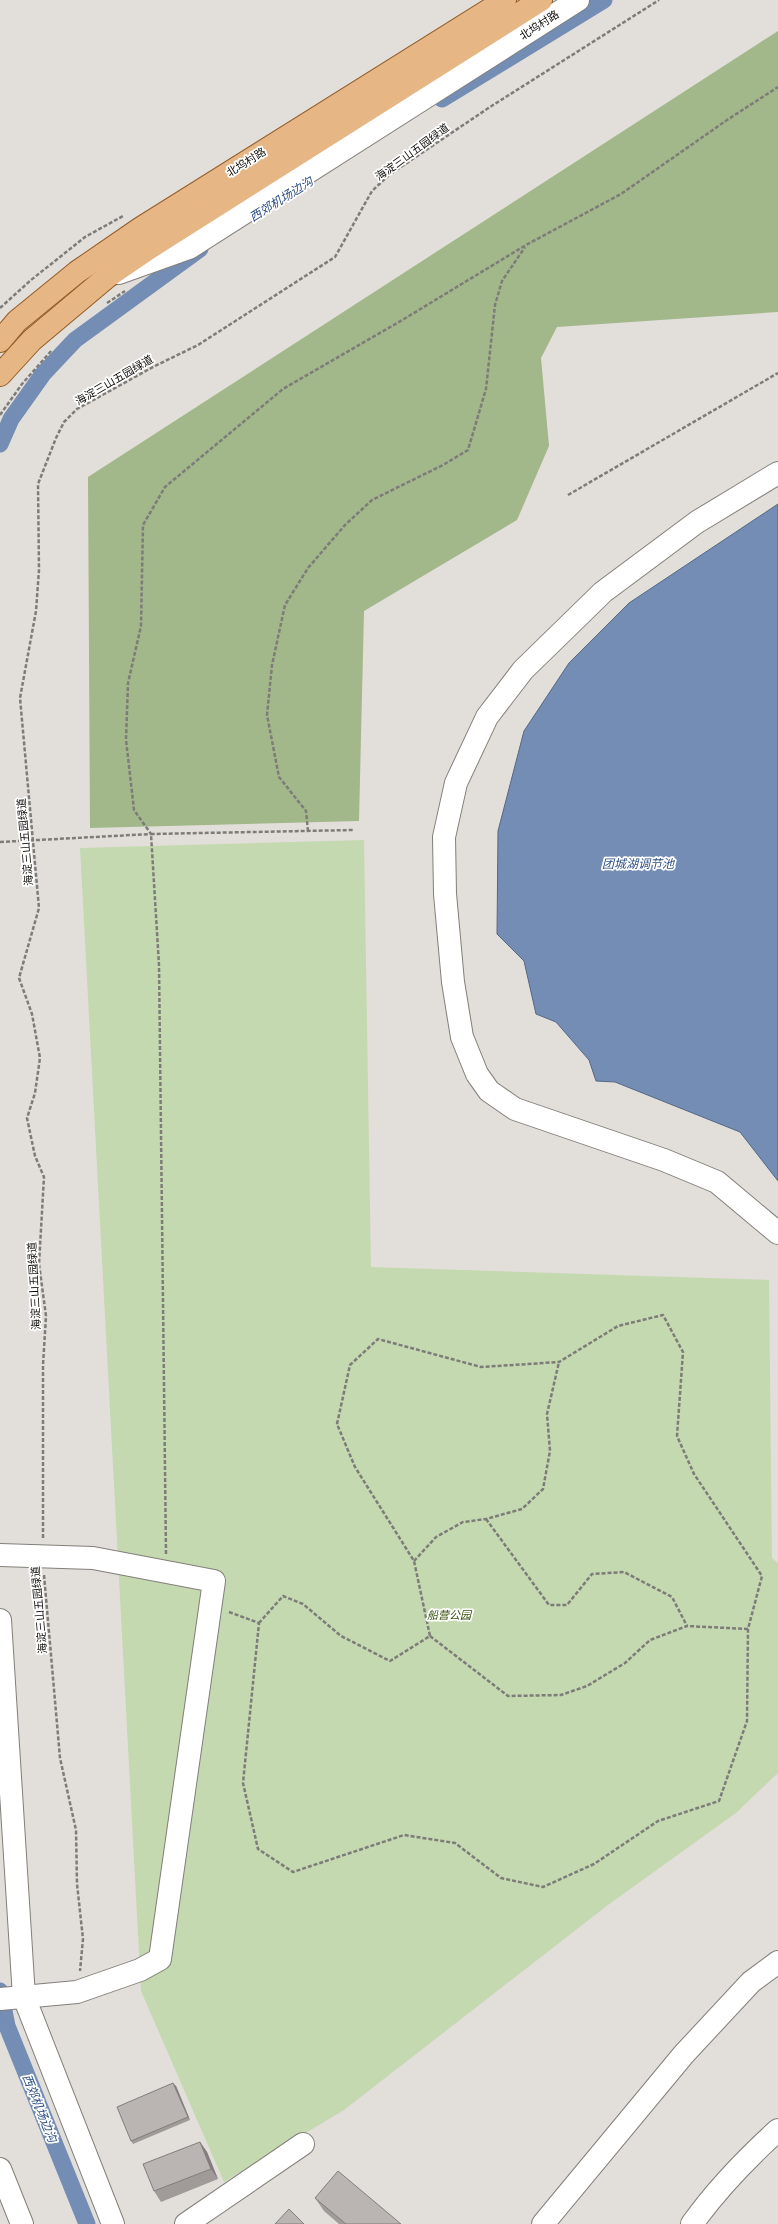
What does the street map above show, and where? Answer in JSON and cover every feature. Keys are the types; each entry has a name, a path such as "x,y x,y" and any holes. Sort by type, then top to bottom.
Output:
{"main road":[{"name":"北坞村路","path":"0,341 17,321 41,301 78,272 141,228 505,0"},
{"name":"北坞村路","path":"0,375 32,340 107,277 151,247 541,0"}],"street":[{"name":"北坞村路","path":"107,277 190,248 578,0"},
{"path":"778,473 697,522 604,592 523,670 487,718 459,776 444,837 445,902 453,982 462,1037 476,1074 489,1091 515,1109 664,1160 717,1182 778,1233"},
{"path":"0,1555 93,1558 214,1581 209,1606 160,1959 140,1970 77,1992 11,1998"},
{"path":"0,1620 11,1998 113,2224"},
{"path":"543,2224 684,2054 751,1982 778,1962"},
{"path":"692,2224 706,2203 743,2162 778,2130"},
{"path":"186,2224 303,2144"},
{"path":"0,2169 22,2224"}],"path":[{"name":"海淀三山五园绿道","path":"77,1992 82,1939 76,1870 76,1830 60,1758 43,1557 43,1365 46,1316 38,1264 44,1177 35,1156 28,1118 35,1092 40,1058 32,1014 19,978 39,908 20,698 36,611 39,570 38,484 64,422 78,409 153,367 198,345 335,257 372,191 389,175 490,107 659,0"},
{"path":"166,1572 166,1406 159,965 151,834 134,810 126,740 128,683 141,626 143,525 165,487 283,388 404,319 526,245 621,194 727,120 778,87"},
{"path":"308,831 306,811 279,777 267,715 272,665 285,605 308,568 345,525 372,500 443,465 468,450 486,389 495,305 502,281 526,245"},
{"path":"101,308 132,286"},
{"path":"0,415 22,384 55,346"},
{"path":"568,495 778,373"},
{"path":"0,842 151,834 354,830"},
{"path":"430,1636 390,1661 341,1636 303,1604 283,1596 260,1622 243,1783 258,1849 293,1872 404,1835 455,1843 501,1878 543,1887 594,1864 658,1821 719,1801 747,1721 748,1629 762,1576 694,1474 677,1436 683,1352 663,1315 618,1326 559,1362 481,1367 378,1339 350,1365 337,1424 355,1467 414,1561 430,1636 508,1696 561,1695 587,1686 625,1663 650,1640 687,1626 748,1629"},
{"path":"414,1561 436,1537 462,1522 486,1519 522,1509 544,1489 550,1451 547,1414 559,1362"},
{"path":"486,1519 549,1605 567,1605 592,1574 624,1572 672,1597 687,1626"},
{"path":"209,1606 260,1622"}],"green space":[{"path":"778,31 778,312 557,327 541,358 549,446 517,520 364,611 359,821 90,828 88,477"},
{"name":"船营公园","path":"364,840 371,1267 769,1280 772,1558 778,1563 778,1773 736,1813 608,1905 344,2110 224,2182 141,1991 80,848"}],"water":[{"name":"团城湖调节池","path":"778,504 778,1181 740,1132 615,1082 596,1081 589,1060 556,1022 536,1014 524,961 497,934 498,831 524,731 569,663 629,603"}],"building":[{"path":"173,2083 188,2117 131,2141 117,2107"},
{"path":"200,2142 211,2169 154,2191 143,2164"},
{"path":"338,2171 401,2224 346,2224 315,2198"},
{"path":"289,2209 304,2224 275,2224"}],"waterway":[{"name":"西郊机场边沟","path":"442,99 604,0"},
{"name":"西郊机场边沟","path":"0,444 11,419 43,374 75,340 200,249"},
{"name":"西郊机场边沟","path":"0,1991 7,2026 87,2224"}]}
